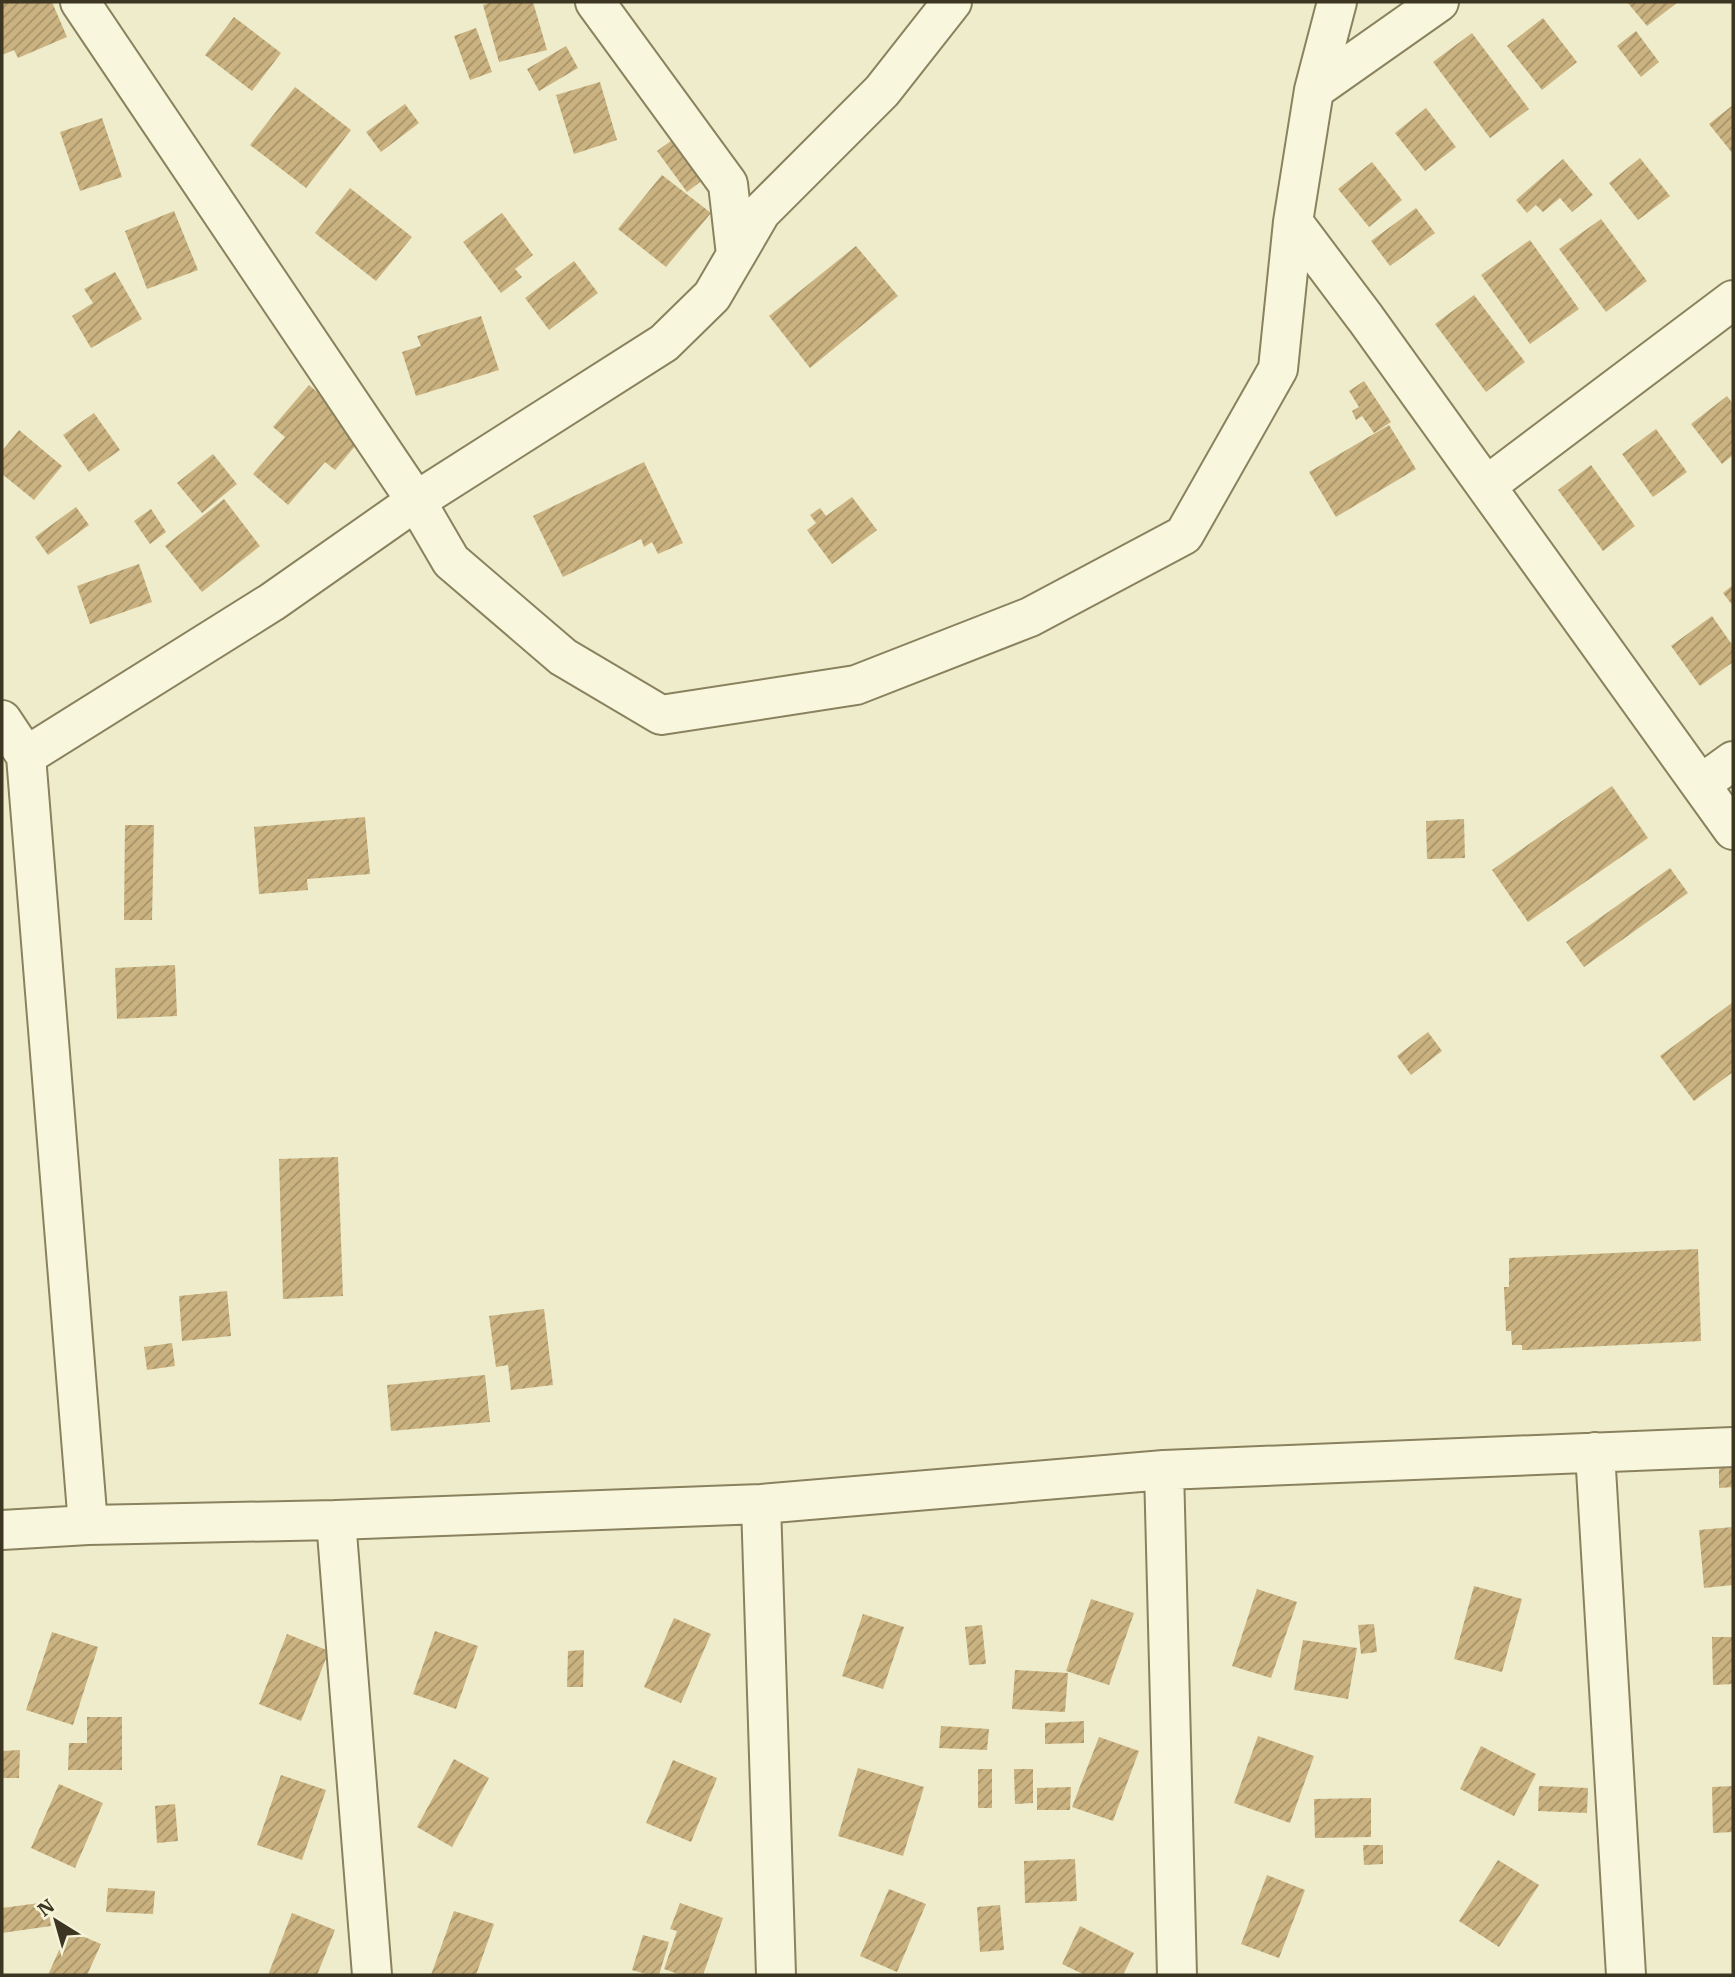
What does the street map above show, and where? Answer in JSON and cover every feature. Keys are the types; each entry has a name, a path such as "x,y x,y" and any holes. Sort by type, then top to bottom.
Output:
{"street":[{"path":"80,2 416,501 451,561 563,657 661,715 856,685 1030,617 1184,536 1278,369 1293,222 1314,90 1337,2"},
{"path":"595,2 728,184 736,255"},
{"path":"26,756 272,602 416,501 664,343 712,296 761,212 882,91 952,2"},
{"path":"1314,90 1439,2"},
{"path":"1293,222 1733,830"},
{"path":"1486,486 1733,300"},
{"path":"2,720 26,756 88,1525"},
{"path":"1701,784 1733,761"},
{"path":"2,1530 761,1504 1164,1470 1733,1447"},
{"path":"1595,1452 1626,1975"},
{"path":"1164,1470 1177,1975"},
{"path":"761,1504 776,1975"},
{"path":"336,1520 372,1975"}],"building":[{"path":"2,2 52,2 67,37 18,58 14,50 2,55"},
{"path":"493,2 533,2 547,50 499,62 483,5"},
{"path":"1627,2 1678,2 1647,26"},
{"path":"234,17 281,53 252,91 205,55"},
{"path":"1543,18 1577,62 1542,90 1507,46"},
{"path":"476,28 492,72 470,80 454,36"},
{"path":"1636,31 1659,62 1641,77 1617,46"},
{"path":"1472,33 1529,109 1490,138 1433,62"},
{"path":"566,46 578,68 539,91 527,69"},
{"path":"600,82 617,140 574,154 556,95"},
{"path":"295,87 351,130 306,188 250,145"},
{"path":"405,104 419,123 381,152 366,132"},
{"path":"1733,105 1733,154 1709,124"},
{"path":"1426,108 1456,147 1425,171 1395,133"},
{"path":"102,118 122,177 80,191 60,132"},
{"path":"675,138 704,179 687,192 657,151"},
{"path":"1640,158 1670,196 1638,220 1609,183"},
{"path":"1563,159 1593,195 1572,212 1560,198 1543,212 1536,205 1527,213 1516,200"},
{"path":"1372,162 1402,200 1369,227 1338,189"},
{"path":"662,175 711,213 666,267 618,229"},
{"path":"350,188 412,237 376,281 315,233"},
{"path":"1416,208 1435,233 1390,266 1371,241"},
{"path":"174,211 198,270 147,289 125,231"},
{"path":"502,213 533,255 515,269 522,277 501,293 463,242"},
{"path":"1601,219 1647,281 1606,312 1559,249"},
{"path":"1530,240 1579,309 1530,344 1481,275"},
{"path":"856,246 898,296 810,368 769,316"},
{"path":"574,261 598,293 549,330 525,298"},
{"path":"115,272 142,319 91,348 72,316 93,303 84,289"},
{"path":"1474,295 1525,362 1486,392 1435,324"},
{"path":"481,316 499,370 416,396 402,352 421,346 417,336"},
{"path":"1364,381 1391,422 1374,433 1362,416 1356,420 1352,411 1359,407 1349,391"},
{"path":"309,385 366,433 335,470 325,462 288,505 253,474 285,437 273,427"},
{"path":"1727,396 1733,404 1733,455 1722,464 1691,424"},
{"path":"94,413 120,450 89,472 63,435"},
{"path":"1389,425 1416,469 1336,517 1309,472"},
{"path":"1656,429 1687,472 1653,497 1622,454"},
{"path":"19,430 62,466 34,500 2,474 2,451"},
{"path":"213,454 237,484 202,513 177,483"},
{"path":"644,462 683,543 658,554 652,542 644,547 641,539 563,577 533,516"},
{"path":"1591,465 1635,526 1603,551 1558,490"},
{"path":"852,497 877,530 832,564 807,530 816,523 810,515 820,508 826,516"},
{"path":"224,499 260,546 202,592 165,546"},
{"path":"76,507 89,525 48,555 35,537"},
{"path":"151,509 166,532 150,544 134,521"},
{"path":"139,564 152,602 90,624 77,586"},
{"path":"1733,585 1733,606 1723,593"},
{"path":"1712,616 1733,646 1733,662 1700,686 1671,646"},
{"path":"1612,786 1648,838 1528,922 1492,870"},
{"path":"365,817 370,874 307,879 308,890 259,894 254,827"},
{"path":"1464,819 1465,858 1427,859 1426,821"},
{"path":"125,825 154,825 152,920 124,920"},
{"path":"1670,868 1688,893 1584,967 1566,942"},
{"path":"175,965 177,1016 117,1019 115,968"},
{"path":"1733,1002 1733,1072 1694,1101 1660,1056"},
{"path":"1428,1032 1442,1051 1411,1075 1397,1056"},
{"path":"338,1157 343,1296 283,1299 279,1159"},
{"path":"1698,1249 1701,1341 1526,1350 1522,1350 1522,1345 1512,1345 1511,1331 1506,1331 1504,1287 1509,1287 1509,1258"},
{"path":"227,1291 231,1336 182,1341 179,1296"},
{"path":"544,1309 553,1385 511,1390 508,1365 496,1367 489,1316"},
{"path":"172,1343 175,1366 147,1370 144,1347"},
{"path":"485,1375 490,1422 391,1431 387,1385"},
{"path":"1719,1461 1733,1461 1733,1487 1719,1488"},
{"path":"1733,1527 1733,1585 1704,1588 1699,1530"},
{"path":"1474,1586 1522,1599 1502,1672 1454,1659"},
{"path":"1257,1589 1297,1602 1271,1678 1232,1666"},
{"path":"1091,1599 1134,1613 1109,1685 1066,1671"},
{"path":"863,1614 904,1627 883,1689 842,1676"},
{"path":"674,1618 711,1634 681,1703 644,1687"},
{"path":"1374,1624 1377,1652 1361,1654 1358,1625"},
{"path":"982,1625 986,1664 969,1665 965,1627"},
{"path":"435,1631 478,1646 456,1709 413,1694"},
{"path":"52,1632 98,1647 73,1725 26,1710"},
{"path":"287,1634 329,1651 301,1721 259,1704"},
{"path":"1712,1637 1733,1637 1733,1684 1713,1685"},
{"path":"1303,1640 1357,1648 1348,1699 1294,1690"},
{"path":"584,1650 583,1687 567,1687 568,1651"},
{"path":"1015,1670 1068,1673 1065,1712 1012,1709"},
{"path":"87,1717 122,1717 122,1770 68,1770 69,1743 87,1743"},
{"path":"1084,1721 1084,1743 1045,1744 1045,1723"},
{"path":"941,1726 989,1729 987,1750 939,1748"},
{"path":"1258,1736 1314,1756 1290,1823 1234,1803"},
{"path":"1099,1737 1139,1751 1113,1821 1072,1807"},
{"path":"1481,1746 1536,1774 1514,1816 1460,1789"},
{"path":"20,1750 19,1778 2,1778 2,1751"},
{"path":"454,1759 489,1778 452,1847 417,1827"},
{"path":"673,1760 717,1778 691,1842 646,1823"},
{"path":"858,1768 924,1787 903,1856 838,1836"},
{"path":"978,1769 992,1769 992,1808 978,1808"},
{"path":"1014,1769 1033,1769 1033,1803 1015,1804"},
{"path":"281,1775 326,1790 302,1860 257,1845"},
{"path":"59,1784 103,1803 75,1868 31,1848"},
{"path":"1539,1786 1588,1788 1587,1813 1538,1811"},
{"path":"1733,1786 1733,1832 1713,1833 1712,1787"},
{"path":"1071,1787 1070,1810 1037,1810 1037,1788"},
{"path":"1371,1798 1371,1837 1315,1838 1314,1799"},
{"path":"175,1804 178,1841 157,1843 155,1806"},
{"path":"1363,1845 1383,1845 1383,1864 1364,1865"},
{"path":"1075,1859 1077,1901 1025,1903 1024,1861"},
{"path":"1498,1860 1539,1885 1499,1947 1459,1921"},
{"path":"1267,1875 1305,1890 1279,1958 1241,1944"},
{"path":"108,1888 155,1891 153,1914 106,1912"},
{"path":"889,1889 926,1904 897,1972 860,1956"},
{"path":"47,1902 51,1926 2,1933 2,1908"},
{"path":"680,1903 723,1918 703,1975 681,1975 664,1969 677,1931 670,1929"},
{"path":"1000,1905 1004,1950 980,1952 977,1907"},
{"path":"454,1911 494,1924 476,1975 431,1975"},
{"path":"292,1913 335,1930 317,1975 268,1975"},
{"path":"1080,1926 1134,1953 1123,1975 1085,1975 1062,1964"},
{"path":"68,1930 101,1944 87,1975 48,1975"},
{"path":"643,1935 669,1942 659,1975 632,1970"}]}
